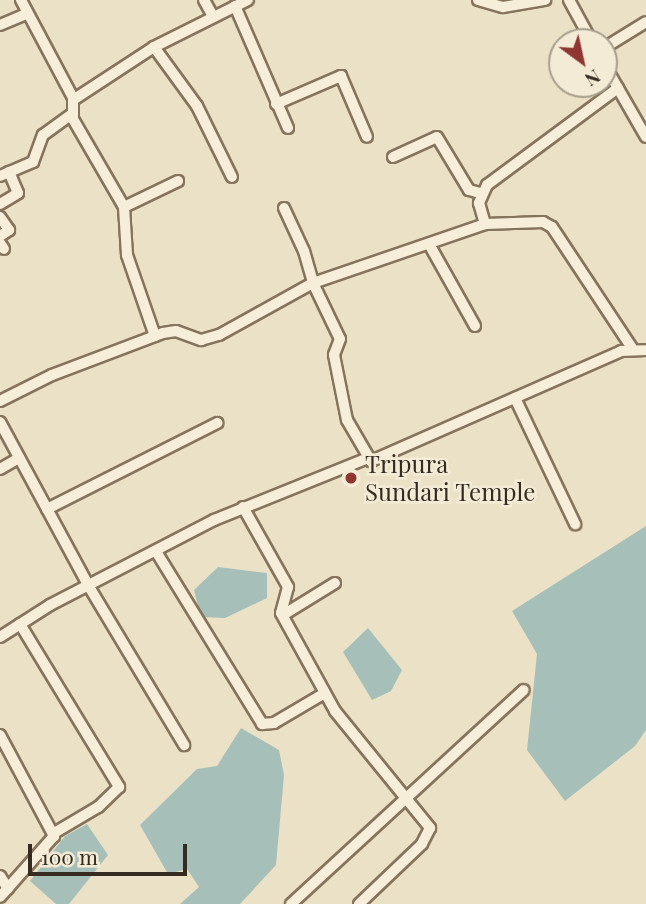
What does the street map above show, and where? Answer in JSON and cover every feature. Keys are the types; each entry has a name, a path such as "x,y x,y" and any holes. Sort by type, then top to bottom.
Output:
{"street":[{"path":"21,0 74,99 71,115 124,207 127,255 155,336"},
{"path":"205,0 213,16"},
{"path":"74,99 154,47 247,0"},
{"path":"478,0 512,7 545,0"},
{"path":"569,0 584,28"},
{"path":"235,6 288,128"},
{"path":"0,25 28,13"},
{"path":"618,39 646,22"},
{"path":"154,47 197,106 232,177"},
{"path":"276,104 341,76 367,137"},
{"path":"618,88 645,132"},
{"path":"480,193 605,98"},
{"path":"0,204 18,193 5,174 36,159 43,135 71,115"},
{"path":"393,157 437,137 468,190 480,193"},
{"path":"124,207 178,181"},
{"path":"480,193 485,224"},
{"path":"284,208 304,250 313,283 340,339 334,355 342,396 366,459"},
{"path":"0,217 9,230 0,236"},
{"path":"0,401 52,375 155,336 172,331 210,338 313,283 485,224 543,222 552,227 632,348"},
{"path":"429,244 475,326"},
{"path":"0,637 88,585 157,553 243,507 366,459 374,461 632,348 646,351"},
{"path":"515,398 575,524"},
{"path":"0,422 88,585 184,745"},
{"path":"47,509 217,423"},
{"path":"0,469 19,458"},
{"path":"243,507 288,587 289,594 280,606 282,615 325,693 367,754 428,824 429,835 359,904"},
{"path":"157,553 262,724 274,723 325,693"},
{"path":"282,615 335,583"},
{"path":"4,893 44,851 54,833 106,801 119,787 20,624"},
{"path":"291,904 524,690"},
{"path":"0,735 54,833"},
{"path":"0,876 4,893"}],"water":[{"path":"646,526 646,730 635,746 565,801 527,750 537,654 512,611"},
{"path":"218,567 267,573 267,598 225,618 201,617 194,590"},
{"path":"368,628 402,670 391,691 372,700 343,652"},
{"path":"241,728 279,750 284,775 276,865 240,904 180,904 199,887 187,869 168,874 140,825 197,769 217,766"},
{"path":"87,824 108,855 69,904 56,904 30,881 65,836"}],"place":[{"name":"Tripura Sundari Temple","path":"351,478"}]}
